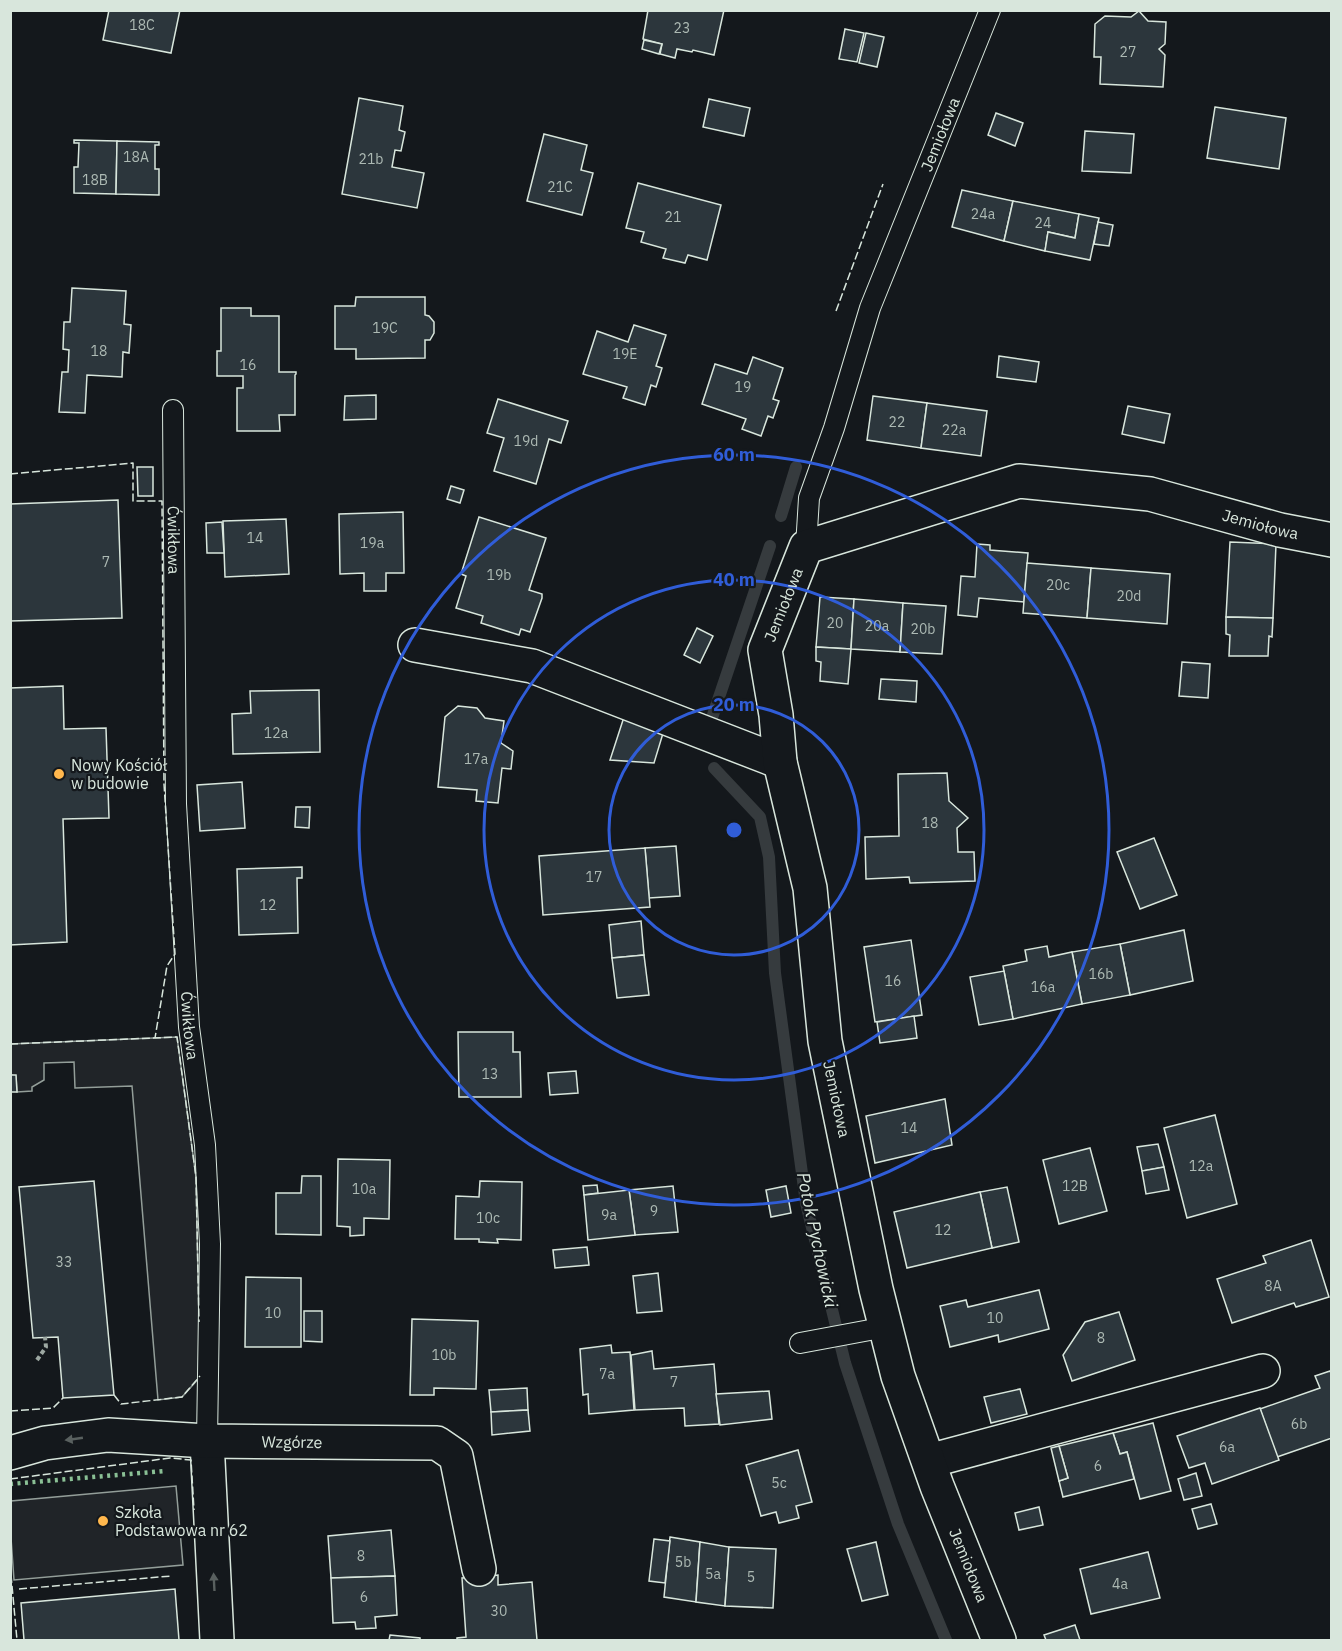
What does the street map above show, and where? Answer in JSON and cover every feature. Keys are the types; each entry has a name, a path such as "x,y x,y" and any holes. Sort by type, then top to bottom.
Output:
{"street":[{"name":"Jemiołowa","path":"999,1641 937,1486 898,1376 876,1289 825,1041 810,888 780,762 776,715 765,650 806,547 1019,481 1150,494 1280,530 1332,540"},
{"path":"415,645 532,666 780,762"},
{"path":"928,1461 1263,1371"},
{"name":"Wzgórze","path":"10,1453 45,1443 108,1435 207,1442 437,1443 456,1456 479,1569"},
{"name":"Ćwikłowa","path":"207,1442 217,1641"}],"lane":[{"name":"Jemiołowa","path":"806,547 809,498 834,428 870,308 990,10"},
{"name":"Ćwikłowa","path":"174,410 176,804 189,1027 205,1145 210,1244 207,1442"},
{"path":"800,1343 886,1328"}],"path":[{"path":"37,1360 46,1347 45,1337"}],"shaded area":[{"path":"177,1037 196,1177 200,1377 182,1397 158,1400 132,1086 75,1088 74,1062 44,1063 44,1080 32,1087 32,1091 17,1092 16,1076 11,1075 10,1044"},
{"path":"176,1486 183,1565 14,1580 11,1501"}],"building":[{"path":"109,10 180,10 171,53 103,40"},
{"path":"648,10 724,10 714,55 677,49 675,58 660,54 662,44 643,39"},
{"path":"1139,11 1148,21 1166,22 1165,44 1159,49 1165,55 1163,87 1100,84 1101,57 1094,57 1095,24 1105,16 1131,17"},
{"path":"845,29 864,33 857,62 839,59"},
{"path":"866,33 884,37 877,67 859,63"},
{"path":"644,40 662,44 659,54 642,49"},
{"path":"359,98 403,106 399,130 405,132 401,151 395,150 392,167 424,173 417,208 342,194"},
{"path":"709,99 750,108 744,136 703,127"},
{"path":"1215,107 1286,118 1279,169 1207,158"},
{"path":"996,113 1023,123 1015,146 988,135"},
{"path":"1085,131 1134,134 1131,173 1082,171"},
{"path":"544,134 587,145 581,170 593,173 582,215 527,201"},
{"path":"74,140 117,141 116,194 74,193 74,167 78,167 79,143 74,143"},
{"path":"117,141 159,142 159,145 155,145 155,169 159,169 159,195 116,194"},
{"path":"638,183 721,205 707,260 688,255 685,263 663,258 666,249 641,242 644,232 626,228"},
{"path":"962,190 1013,201 1004,241 952,227"},
{"path":"1013,201 1079,214 1075,238 1048,232 1045,251 1004,241"},
{"path":"1079,214 1099,218 1090,260 1045,251 1048,232 1075,238"},
{"path":"1098,222 1113,225 1109,246 1094,244"},
{"path":"72,288 126,291 124,324 131,325 129,353 123,352 122,377 87,375 85,413 59,412 62,372 68,372 69,350 63,349 64,322 70,322"},
{"path":"356,297 425,297 425,315 434,322 434,333 430,340 425,340 425,358 356,359 356,349 335,349 335,306 355,306"},
{"path":"221,308 251,308 251,316 279,316 279,372 296,372 295,415 279,415 280,431 237,431 237,388 243,388 243,376 217,376 217,351 221,351"},
{"path":"634,325 666,335 656,366 662,368 656,387 651,385 645,405 623,398 627,387 583,374 597,331 628,342"},
{"path":"999,356 1039,362 1036,382 997,377"},
{"path":"753,357 783,368 773,399 779,401 773,418 768,416 761,436 742,429 746,419 702,404 715,364 747,374"},
{"path":"376,395 376,419 344,420 345,396"},
{"path":"873,396 927,403 921,448 867,440"},
{"path":"498,399 568,421 561,443 549,439 536,484 494,471 504,438 487,433"},
{"path":"927,403 987,411 981,456 921,448"},
{"path":"1128,406 1170,414 1164,443 1122,434"},
{"path":"137,467 153,467 153,496 138,496"},
{"path":"451,486 464,490 460,503 447,499"},
{"path":"118,500 122,618 10,621 10,504"},
{"path":"403,512 404,573 386,573 386,591 364,591 364,573 340,574 339,514"},
{"path":"479,517 546,538 529,590 542,594 530,632 521,629 519,635 481,623 483,616 456,608 466,576 461,574"},
{"path":"286,519 289,574 225,577 223,521"},
{"path":"222,522 224,553 207,553 206,523"},
{"path":"1230,542 1276,544 1273,618 1226,617"},
{"path":"977,544 990,545 990,550 1028,553 1024,602 979,598 977,617 958,615 961,576 975,577"},
{"path":"1027,563 1091,568 1087,618 1023,613"},
{"path":"1091,568 1170,574 1167,624 1087,618"},
{"path":"820,597 854,599 851,649 816,647"},
{"path":"854,599 903,603 900,652 851,649"},
{"path":"903,603 946,606 942,654 900,652"},
{"path":"1226,617 1273,618 1268,656 1229,656 1230,635 1226,634"},
{"path":"697,628 713,636 700,663 684,655"},
{"path":"816,647 851,649 848,684 820,681 821,662 816,661"},
{"path":"1182,662 1210,664 1208,698 1179,696"},
{"path":"881,679 917,681 916,702 879,699"},
{"name":"Nowy Kościół w budowie","path":"63,686 64,729 106,728 109,818 63,819 67,942 10,945 10,688"},
{"path":"319,690 320,752 233,754 232,714 251,713 250,691"},
{"path":"458,706 477,708 485,718 504,721 501,743 513,751 511,769 502,768 498,803 476,801 477,790 438,787 445,717"},
{"path":"624,717 664,730 654,763 610,760"},
{"path":"947,773 949,801 968,818 957,828 958,852 974,852 975,881 910,883 909,877 866,879 865,837 899,836 898,774"},
{"path":"242,782 245,828 200,831 197,785"},
{"path":"296,807 310,807 309,828 295,827"},
{"path":"1154,838 1177,895 1140,909 1117,852"},
{"path":"676,846 680,896 649,898 645,848"},
{"path":"645,848 650,907 543,915 539,856"},
{"path":"302,867 302,878 297,878 298,933 239,935 237,869"},
{"path":"641,921 644,955 612,958 609,925"},
{"path":"1184,930 1193,981 1130,995 1120,944"},
{"path":"911,940 922,1015 875,1022 864,947"},
{"path":"1120,944 1130,995 1082,1004 1072,952"},
{"path":"1047,946 1049,957 1072,952 1082,1004 1013,1019 1003,966 1027,961 1025,950"},
{"path":"644,955 649,995 617,998 612,958"},
{"path":"1004,971 1013,1019 979,1025 970,977"},
{"path":"914,1016 917,1038 880,1043 877,1022"},
{"path":"458,1032 513,1032 513,1052 520,1052 521,1097 459,1097"},
{"path":"576,1071 578,1093 550,1095 548,1073"},
{"path":"10,1075 16,1075 17,1092 10,1092"},
{"path":"945,1099 952,1145 875,1163 866,1116"},
{"path":"1215,1115 1237,1204 1187,1218 1164,1128"},
{"path":"1158,1144 1164,1167 1142,1171 1137,1147"},
{"path":"1090,1148 1107,1211 1059,1224 1043,1160"},
{"path":"338,1159 390,1160 389,1219 364,1218 364,1235 350,1236 350,1227 337,1226"},
{"path":"1164,1167 1169,1190 1146,1194 1142,1171"},
{"path":"302,1176 321,1176 321,1235 276,1234 276,1193 301,1193"},
{"path":"94,1181 114,1395 63,1398 58,1337 33,1338 19,1187"},
{"path":"480,1181 522,1182 521,1240 497,1239 498,1243 479,1242 479,1239 455,1239 456,1196 479,1197"},
{"path":"597,1185 598,1193 584,1195 583,1186"},
{"path":"673,1186 678,1232 635,1235 629,1190"},
{"path":"786,1186 791,1213 771,1217 766,1190"},
{"path":"1007,1187 1019,1242 992,1248 980,1192"},
{"path":"629,1190 635,1235 588,1240 584,1195"},
{"path":"980,1192 992,1248 907,1268 894,1212"},
{"path":"1311,1240 1329,1297 1296,1307 1294,1303 1232,1323 1217,1279 1266,1263 1263,1256"},
{"path":"587,1247 589,1265 555,1268 553,1250"},
{"path":"658,1273 662,1311 637,1313 633,1276"},
{"path":"246,1277 301,1278 301,1347 245,1347"},
{"path":"1039,1290 1049,1329 999,1342 998,1335 950,1347 940,1306 966,1300 968,1307"},
{"path":"304,1311 322,1311 322,1342 304,1341"},
{"path":"1119,1312 1135,1360 1072,1381 1063,1355 1085,1322"},
{"path":"412,1319 478,1321 476,1389 434,1388 434,1395 410,1395"},
{"path":"611,1345 612,1353 630,1352 634,1410 589,1414 588,1394 583,1395 580,1349"},
{"path":"652,1351 654,1369 714,1364 719,1424 685,1426 684,1408 635,1410 631,1355"},
{"path":"1330,1371 1332,1376 1332,1438 1277,1457 1260,1409 1320,1388 1315,1376"},
{"path":"527,1388 528,1410 491,1412 489,1390"},
{"path":"1020,1389 1027,1414 991,1423 984,1397"},
{"path":"769,1391 772,1419 720,1425 716,1394"},
{"path":"1260,1408 1279,1460 1212,1484 1205,1463 1189,1468 1177,1436"},
{"path":"528,1410 530,1431 492,1435 491,1412"},
{"path":"1153,1423 1171,1491 1140,1499 1127,1452 1120,1454 1113,1433"},
{"path":"1113,1433 1120,1454 1127,1452 1134,1479 1063,1497 1059,1481 1068,1478 1059,1446"},
{"path":"1059,1446 1068,1478 1059,1481 1051,1448"},
{"path":"798,1450 812,1502 796,1506 799,1518 779,1523 776,1512 761,1516 746,1465"},
{"path":"1196,1473 1202,1496 1184,1500 1178,1479"},
{"path":"1211,1504 1217,1524 1198,1529 1192,1509"},
{"path":"1039,1507 1043,1525 1019,1530 1015,1513"},
{"path":"391,1530 395,1576 331,1578 328,1536"},
{"path":"670,1537 700,1542 696,1602 664,1597"},
{"path":"654,1539 670,1541 665,1583 649,1581"},
{"path":"700,1542 729,1547 725,1606 696,1602"},
{"path":"876,1542 888,1595 862,1601 847,1549"},
{"path":"729,1547 776,1549 773,1608 725,1606"},
{"path":"1148,1552 1160,1598 1091,1614 1080,1569"},
{"path":"498,1575 498,1585 532,1582 537,1640 457,1640 457,1638 466,1637 462,1578"},
{"path":"395,1576 397,1615 375,1617 376,1628 356,1629 355,1622 333,1623 331,1578"},
{"path":"175,1589 179,1640 24,1640 21,1603"},
{"path":"1075,1625 1080,1640 1046,1640 1044,1635"},
{"path":"390,1635 420,1638 420,1640 389,1640"}],"waterway":[{"path":"781,516 796,467"},
{"name":"Potok Pychowicki","path":"713,715 770,546"},
{"name":"Potok Pychowicki","path":"714,768 760,817 769,857 775,973 806,1203 845,1363 898,1524 946,1640"}],"hedge":[{"path":"10,1484 165,1471"}],"fence":[{"path":"836,311 883,184"},
{"path":"10,474 133,463 133,501 162,501 164,784 175,954 167,966 155,1038"},
{"path":"10,1044 177,1037 196,1177 199,1322"},
{"path":"114,1395 121,1404 182,1397 200,1376"},
{"path":"10,1411 53,1408 63,1398"},
{"path":"10,1479 170,1458 191,1460 194,1510"},
{"path":"10,1564 17,1640"},
{"path":"19,1589 171,1576"}],"place":[{"name":"Nowy Kościół w budowie","path":"59,774"},
{"name":"Szkoła Podstawowa nr 62","path":"103,1521"}]}
